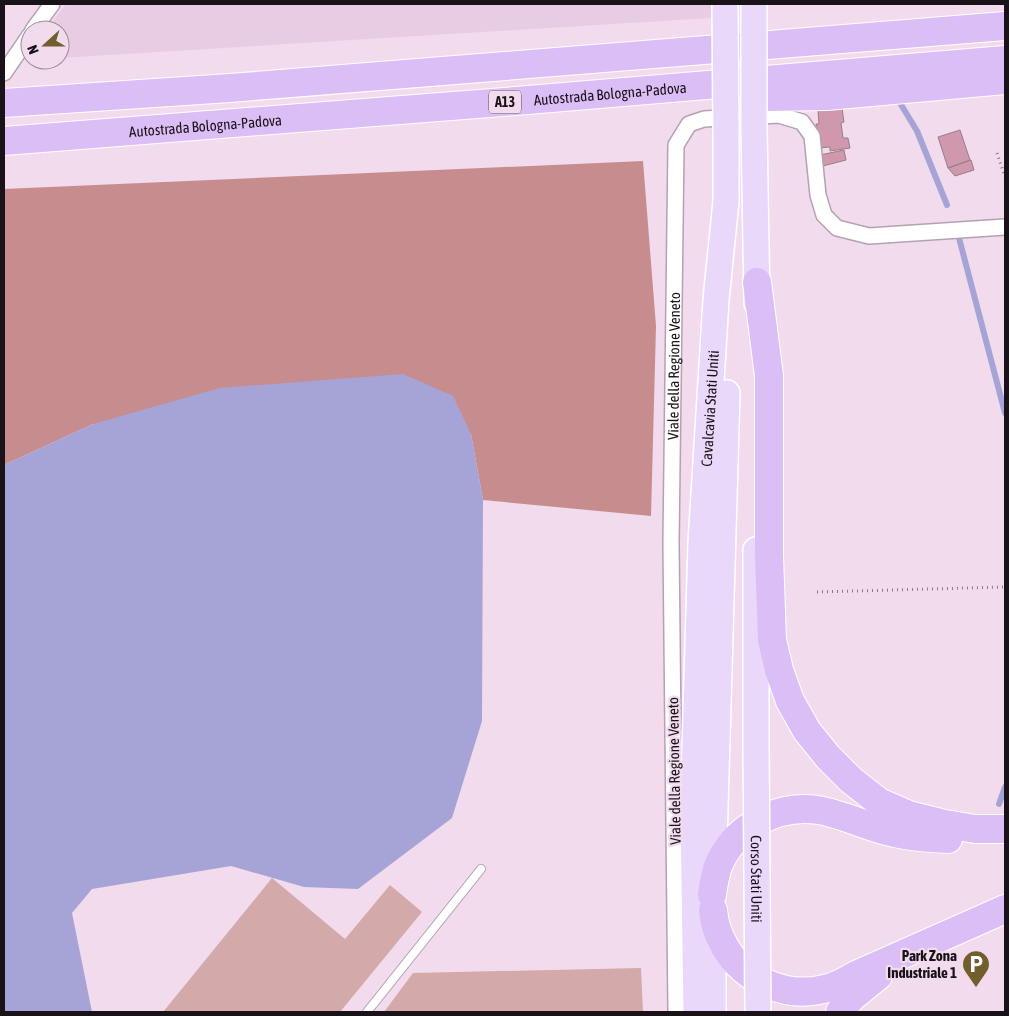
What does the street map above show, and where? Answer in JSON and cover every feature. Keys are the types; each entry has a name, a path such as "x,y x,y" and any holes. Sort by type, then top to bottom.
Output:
{"highway":[{"path":"4,103 250,86 1005,26"},
{"name":"Autostrada Bologna-Padova","path":"4,142 1005,60"},
{"name":"A13","path":"516,101 827,96 1005,80"},
{"path":"757,282 769,376 769,555 772,640 779,670 790,700 807,731 828,757 851,780 879,802 909,815 945,824 975,829 1005,829"},
{"path":"1005,839 968,840 896,834 819,810 786,811 766,817 752,824 731,845 718,868 712,902 721,940 737,963 751,976 762,982 777,988 808,992 840,984 856,975 1005,909"},
{"path":"840,1012 851,998 876,978 938,938"}],"main road":[{"name":"Cavalcavia Stati Uniti","path":"696,1012 693,814 701,543 716,300 726,201 725,4"},
{"path":"754,4 757,282"},
{"path":"713,1012 712,902 731,301 726,201"},
{"name":"Corso Stati Uniti","path":"757,282 756,745 758,1012"}],"street":[{"path":"40,20 52,4"},
{"path":"4,73 20,50"},
{"name":"Viale della Regione Veneto","path":"676,1012 671,543 676,144 689,124 704,119 779,115 802,122 812,136 818,195 824,215 837,228 869,236 1005,227"}],"lane":[{"path":"367,1012 482,869"}],"path":[{"path":"997,153 1005,178"},
{"path":"817,592 1005,587"}],"shaded area":[{"path":"66,4 711,4 711,18 70,57 70,20 54,20"},
{"path":"643,161 656,326 651,516 483,500 471,434 93,424 4,465 4,189"},
{"path":"272,878 345,939 390,885 422,912 340,1012 163,1012"},
{"path":"641,968 643,1012 384,1012 413,973"}],"water":[{"path":"403,374 453,396 471,434 483,500 482,721 452,818 358,889 304,887 231,866 92,889 72,913 92,1012 4,1012 4,465 93,424 220,388"}],"building":[{"path":"842,108 844,122 841,123 843,138 848,138 850,148 830,151 830,147 818,148 816,124 819,124 818,110"},
{"path":"960,130 970,160 948,168 938,137"},
{"path":"844,150 846,160 823,166 820,155"},
{"path":"971,160 974,170 955,176 948,168"}],"waterway":[{"path":"897,98 917,131 947,205"},
{"path":"959,238 1005,413"},
{"path":"999,804 1005,787"}],"place":[{"name":"Park Zona Industriale 1","path":"976,988"}]}
